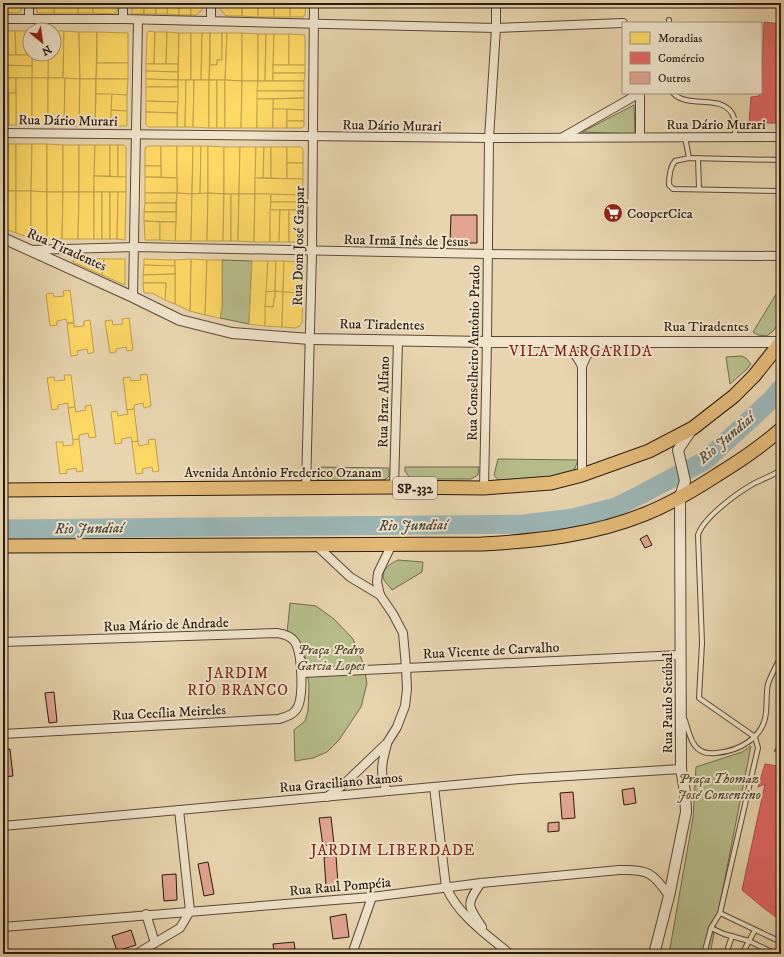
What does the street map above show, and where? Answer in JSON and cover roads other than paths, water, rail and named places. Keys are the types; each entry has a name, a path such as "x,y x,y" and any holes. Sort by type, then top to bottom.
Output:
{"main road":[{"name":"Avenida Antônio Frederico Ozanam","path":"3,490 394,487 484,488 551,483 582,475 649,451 693,428 734,396 754,376 781,342"},
{"path":"3,546 482,544 525,541 571,535 609,526 638,516 680,498 759,449 781,429"},
{"path":"685,481 703,484"}],"street":[{"path":"29,3 29,19"},
{"path":"123,3 123,19"},
{"path":"211,3 211,21"},
{"name":"Rua Dom José Gaspar","path":"306,488 312,251 314,3"},
{"name":"Rua Conselheiro Antônio Prado","path":"484,488 487,342 488,138 496,28 496,3"},
{"path":"3,19 123,19 496,28 622,23"},
{"path":"133,297 138,20"},
{"path":"562,138 638,94"},
{"path":"640,94 640,137"},
{"name":"Rua Dário Murari","path":"3,133 488,138 781,137"},
{"name":"Rua Tiradentes","path":"3,238 180,320 232,333 310,339 398,341 781,342"},
{"name":"Rua Irmã Inês de Jesus","path":"30,250 135,247 488,254 781,256"},
{"name":"Rua Braz Alfano","path":"394,487 398,341"},
{"path":"582,475 582,366 587,355 605,341"},
{"path":"555,342 570,349 575,354 582,366"},
{"name":"Rua Paulo Setúbal","path":"654,954 669,896 686,812 685,792 681,769 680,655 680,498 685,481 678,450 693,428"},
{"path":"315,544 350,577 380,595"},
{"path":"327,797 344,784 387,743 397,727 404,706 406,667 403,633 393,614 380,595 377,582 378,573 392,544"},
{"name":"Rua Mário de Andrade","path":"3,642 276,632 288,635 295,642 299,651 302,673"},
{"name":"Rua Vicente de Carvalho","path":"302,673 680,655"},
{"name":"Rua Cecília Meireles","path":"3,734 279,719 289,716 299,705 302,673"},
{"path":"387,743 382,765 382,774 387,791"},
{"name":"Rua Graciliano Ramos","path":"3,826 520,779 681,769"},
{"path":"434,787 446,887 451,899 457,908 510,954"},
{"path":"136,954 180,928 190,911 179,810"},
{"name":"Rua Raul Pompéia","path":"3,927 146,914 372,897 481,883 619,870 637,870 649,874 658,880 669,896"},
{"path":"481,883 471,896 470,908 488,936"},
{"path":"352,954 372,897"},
{"path":"146,914 154,943"}],"lane":[{"path":"674,94 681,99 719,104 727,108 734,116 735,137"},
{"path":"685,137 689,158"},
{"path":"781,160 689,158 675,161 672,164 669,186 673,189 781,191"},
{"path":"698,158 700,189"},
{"path":"704,954 711,928 720,913 758,748 755,737 699,698 702,643 698,535 703,525 723,505 744,490 781,470"},
{"path":"681,708 693,744 703,753 711,754 724,752 739,747 755,737 764,723 768,685 781,656"},
{"path":"720,913 781,942"},
{"path":"711,928 776,954"},
{"path":"742,954 755,930"},
{"path":"726,954 732,936"}],"waterway":[{"name":"Rio Jundiaí","path":"3,529 524,524 573,518 616,507 706,460 771,400 781,388"}],"place":[{"name":"CooperCica","path":"613,213"}],"district":[{"name":"VILA MARGARIDA","path":"581,351"},
{"name":"JARDIM RIO BRANCO","path":"238,682"},
{"name":"JARDIM LIBERDADE","path":"393,850"}],"park label":[{"name":"Praça Pedro Garcia Lopes","path":"331,658"},
{"name":"Praça Thomaz José Consentino","path":"719,786"}]}
